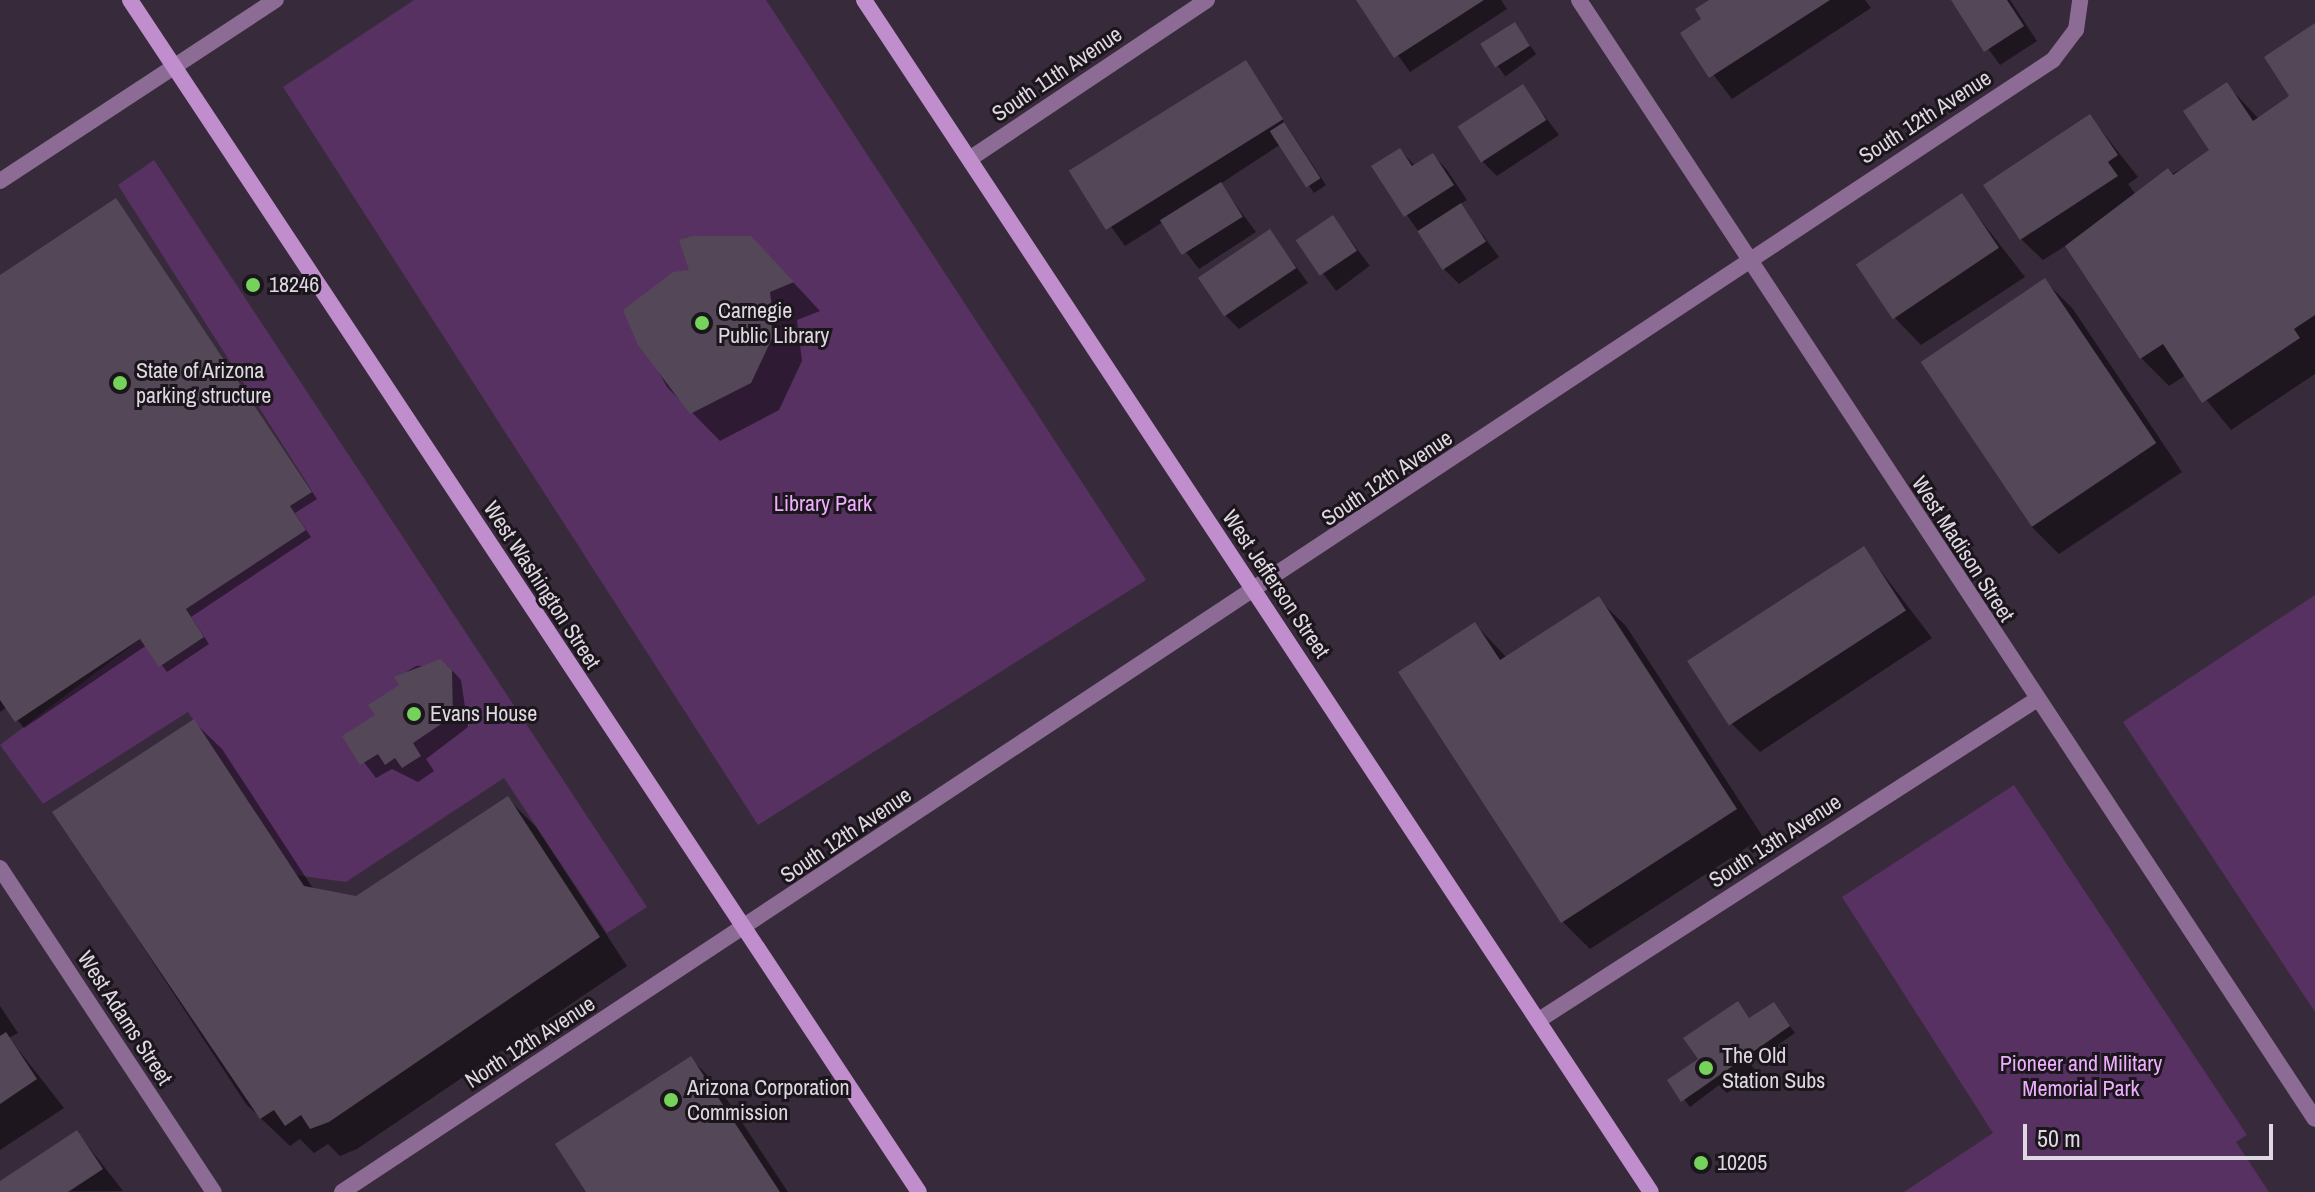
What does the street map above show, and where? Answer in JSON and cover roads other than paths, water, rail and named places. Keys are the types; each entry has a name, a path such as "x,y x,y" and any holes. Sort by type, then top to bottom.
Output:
{"main road":[{"name":"West Washington Street","path":"130,0 742,929 919,1192"},
{"name":"West Jefferson Street","path":"864,0 1651,1192"}],"street":[{"path":"0,181 276,0"},
{"name":"South 11th Avenue","path":"971,158 1207,0"},
{"name":"West Madison Street","path":"1579,0 2036,700 2315,1119"},
{"name":"South 12th Avenue","path":"742,929 2053,60 2076,30 2080,0"},
{"name":"South 13th Avenue","path":"1539,1020 2036,700"},
{"name":"West Adams Street","path":"0,868 214,1192"},
{"name":"North 12th Avenue","path":"342,1192 742,929"}],"place":[{"name":"18246","path":"253,285"},
{"name":"Carnegie Public Library","path":"702,323"},
{"name":"State of Arizona parking structure","path":"120,383"},
{"name":"Evans House","path":"414,714"},
{"name":"The Old Station Subs","path":"1706,1068"},
{"name":"Arizona Corporation Commission","path":"671,1100"},
{"name":"10205","path":"1701,1163"}],"park label":[{"name":"Library Park","path":"823,504"},
{"name":"Pioneer and Military Memorial Park","path":"2081,1076"}]}
